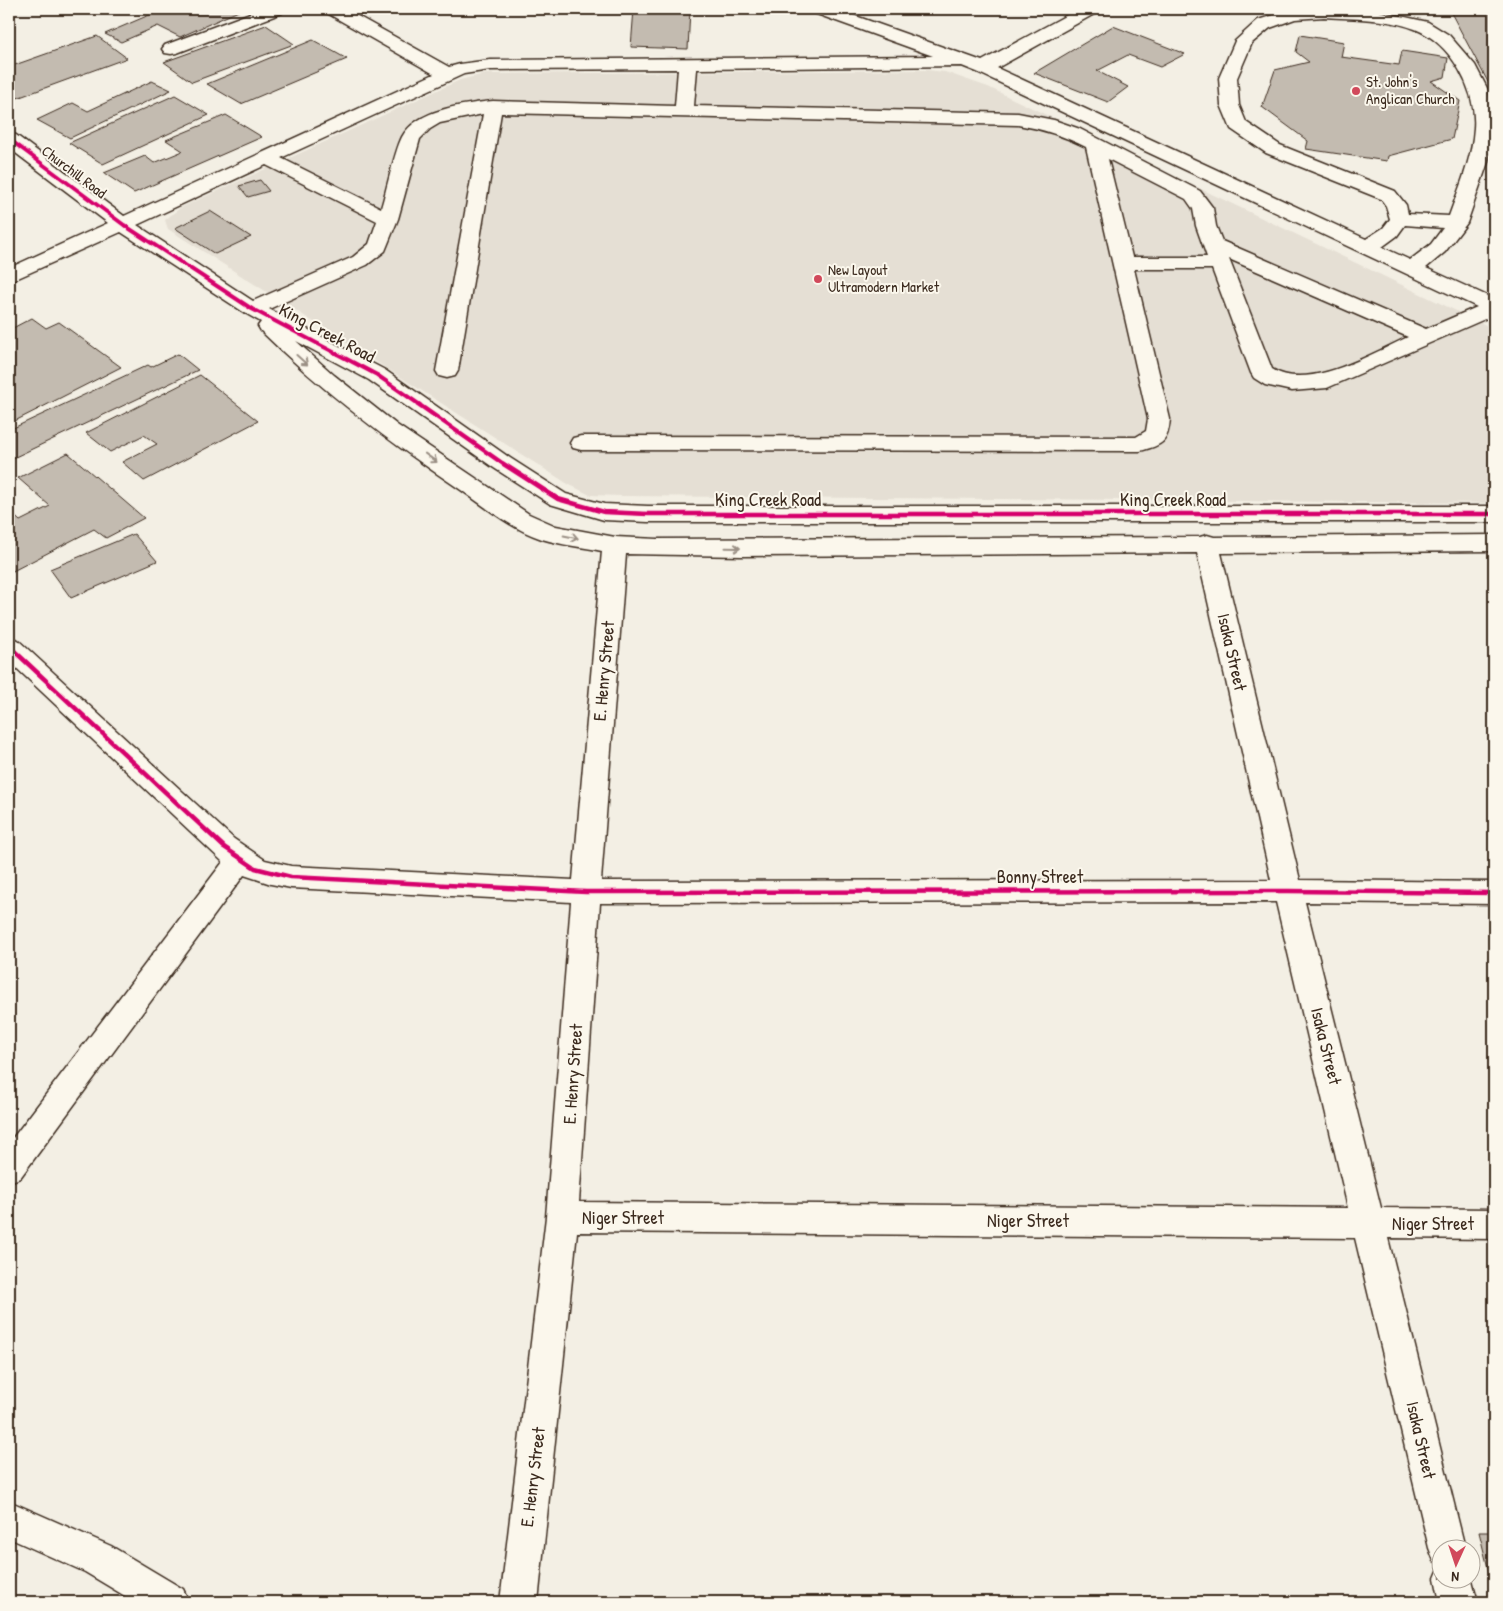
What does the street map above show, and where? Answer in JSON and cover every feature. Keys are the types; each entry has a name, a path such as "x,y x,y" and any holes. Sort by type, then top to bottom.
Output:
{"street":[{"path":"171,49 276,9"},
{"path":"334,9 447,74"},
{"path":"820,9 974,64 1494,307"},
{"path":"10,274 124,225 460,69 490,65 688,63 974,64 1090,9"},
{"path":"1400,219 1396,205 1388,195 1273,149 1238,124 1230,105 1228,78 1244,41 1264,24 1293,14 1324,12 1369,14 1400,20 1422,26 1443,39 1469,69 1475,81 1482,105 1484,127 1478,162 1457,224 1438,248 1412,269"},
{"path":"684,111 688,63"},
{"path":"447,371 493,108"},
{"path":"254,310 360,262 378,247 411,138 423,125 433,119 472,109 493,108 1018,119 1047,124 1072,133 1193,195 1203,208 1217,254 1262,373 1273,380 1292,384 1327,381 1494,307"},
{"name":"Churchill Road","path":"9,139 124,225"},
{"path":"581,443 1140,444 1157,436 1159,418 1094,144"},
{"path":"266,158 388,219"},
{"path":"1367,248 1390,232 1400,219"},
{"path":"1400,219 1457,224"},
{"name":"King Creek Road","path":"124,225 254,310 377,374 502,463 558,499 604,512 648,514 1494,514"},
{"path":"1122,263 1217,254 1426,337"},
{"name":"King Creek Road","path":"254,310 297,355 338,391 521,520 550,533 615,545 742,548 1207,543 1494,543"},
{"name":"Isaka Street","path":"1207,543 1288,891 1445,1538"},
{"name":"E. Henry Street","path":"518,1602 562,1217 586,892 615,545"},
{"name":"Bonny Street","path":"9,646 224,847 240,860 262,872 291,877 586,892 1288,891 1494,893"},
{"path":"9,1168 240,860"},
{"name":"Niger Street","path":"562,1217 1494,1224"},
{"path":"9,1519 98,1559 170,1602"},
{"path":"1456,1588 1460,1602"}],"shaded area":[{"name":"New Layout Ultramodern Market","path":"927,70 945,72 988,87 1494,329 1494,503 590,495 568,484 168,229 165,220 180,208 460,80 485,74"}],"building":[{"path":"163,9 243,9 180,37 158,26 121,42 105,34"},
{"path":"634,9 690,9 688,49 631,47"},
{"path":"1449,9 1494,9 1494,82 1488,82"},
{"path":"266,25 294,44 192,82 164,62"},
{"path":"1113,26 1185,54 1160,67 1128,55 1097,71 1128,87 1108,102 1034,73"},
{"name":"St. John's Anglican Church","path":"1300,35 1344,42 1341,57 1399,65 1402,51 1448,58 1445,77 1431,81 1460,101 1452,139 1388,156 1387,161 1306,149 1308,141 1262,107 1275,70 1309,62 1296,52"},
{"path":"97,36 127,58 9,101 9,67"},
{"path":"313,40 347,59 241,104 207,84"},
{"path":"152,81 171,90 70,138 37,120 73,103 88,111"},
{"path":"175,95 209,115 103,164 69,143"},
{"path":"226,115 262,137 134,193 104,173 145,156 154,163 183,151 166,140"},
{"path":"260,180 269,191 248,197 239,186"},
{"path":"210,211 251,237 215,254 175,228"},
{"path":"32,318 46,328 59,322 121,367 9,424 9,330"},
{"path":"178,354 198,370 9,460 9,430 148,365 151,367"},
{"path":"200,375 258,421 144,481 122,462 157,444 144,435 110,452 86,433"},
{"path":"68,453 144,518 106,538 94,529 9,573 9,511 20,521 50,506 18,478"},
{"path":"134,534 157,561 71,598 50,569"},
{"path":"1479,1532 1494,1532 1494,1592"}],"cycle path":[{"path":"9,139 124,225 252,309 377,375 502,463 558,499 604,512 648,514 1494,514"},
{"path":"9,646 224,847 255,868 291,877 586,892 1288,891 1494,893"}],"place":[{"name":"St. John's Anglican Church","path":"1356,91"},
{"name":"New Layout Ultramodern Market","path":"818,279"}]}
